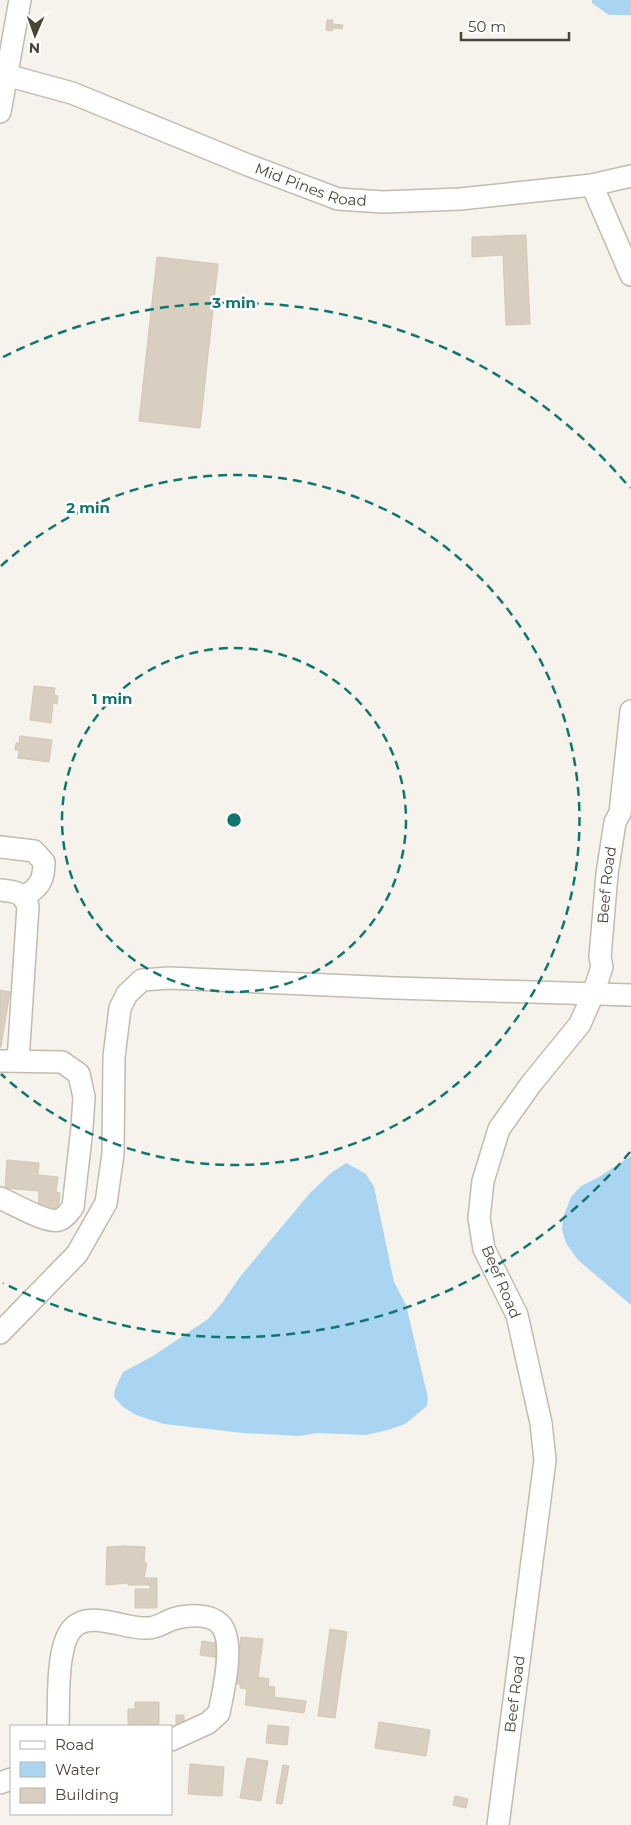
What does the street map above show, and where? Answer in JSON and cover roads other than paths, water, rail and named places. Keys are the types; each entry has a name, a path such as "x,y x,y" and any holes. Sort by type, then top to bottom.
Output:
{"street":[{"path":"0,112 20,0"},
{"name":"Mid Pines Road","path":"6,75 72,93 248,165 338,199 383,202 460,199 592,185 631,176"},
{"path":"592,185 631,275"},
{"name":"Beef Road","path":"498,1825 544,1460 540,1423 517,1316 484,1249 479,1218 483,1181 499,1129 580,1024 602,968 600,957 607,874 615,822 625,815 631,710"},
{"path":"0,847 34,852 44,862 44,876 35,889 24,898"},
{"path":"0,890 17,892 24,898 28,906 9,1061 62,1062 79,1074 84,1097 73,1207 68,1215 58,1220 48,1220 0,1198"},
{"path":"0,1333 77,1254 106,1203 113,1154 114,1057 120,1008 127,994 142,980 169,978 395,988 631,995"},
{"path":"58,1725 63,1646 72,1629 88,1620 108,1622 132,1628 150,1628 173,1619 188,1616 207,1617 220,1624 227,1636 228,1653 220,1713 208,1723 172,1740"}],"water":[{"path":"592,0 631,0 631,15 609,15 592,3"},
{"path":"631,1156 631,1305 578,1260 566,1243 562,1230 563,1218 571,1197 581,1186 599,1177"},
{"path":"346,1163 366,1174 374,1187 394,1282 406,1305 428,1398 427,1406 405,1424 388,1430 366,1435 317,1433 300,1436 243,1433 164,1424 136,1415 123,1407 114,1397 115,1389 123,1372 153,1356 208,1319 222,1303 239,1278 310,1193 331,1173"}]}
